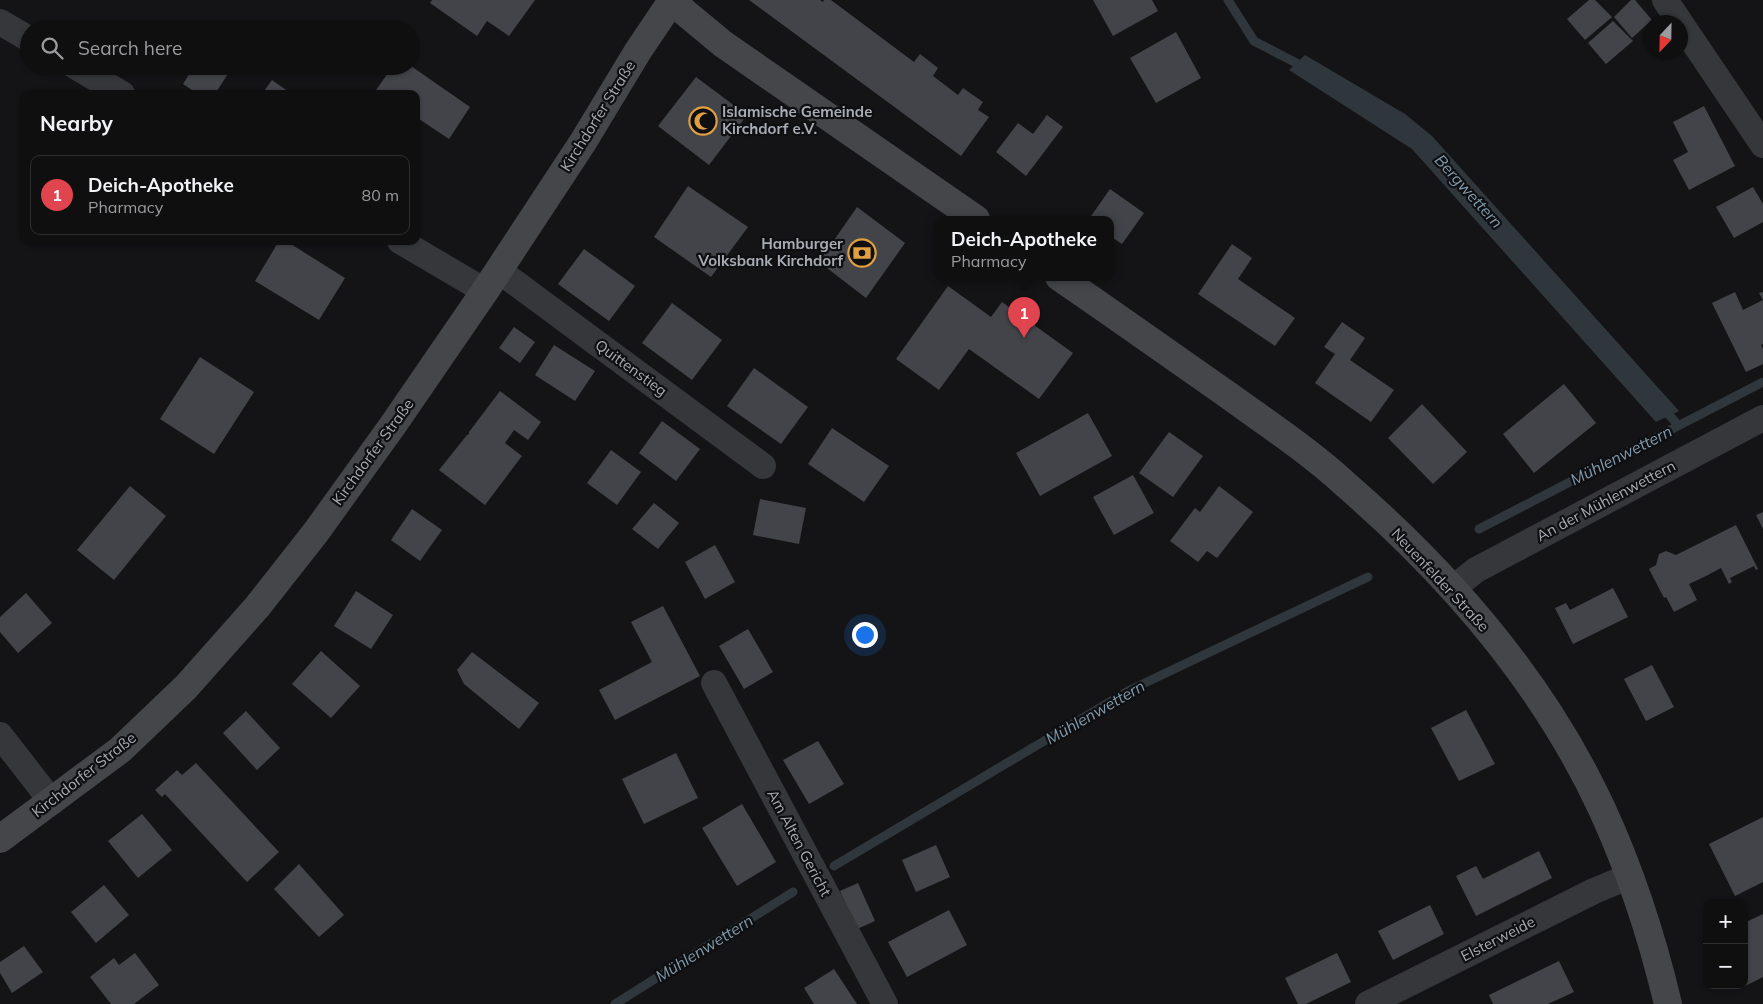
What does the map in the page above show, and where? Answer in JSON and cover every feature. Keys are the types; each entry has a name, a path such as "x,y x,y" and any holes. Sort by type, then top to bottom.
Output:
{"main road":[{"path":"671,1 723,44 972,216"},
{"name":"Kirchdorfer Straße","path":"0,839 52,802 127,744 186,687 258,607 316,532 393,425 492,281 583,142 638,51 671,1"},
{"name":"Neuenfelder Straße","path":"1065,281 1129,324 1308,453 1375,511 1452,589 1515,665 1561,734 1602,808 1630,876 1650,933 1668,1004"}],"street":[{"path":"1665,0 1763,145"},
{"path":"0,22 20,34"},
{"path":"90,75 115,90"},
{"name":"Quittenstieg","path":"409,245 492,281 763,466"},
{"name":"An der Mühlenwettern","path":"1452,589 1476,570 1763,418"},
{"name":"Am Alten Gericht","path":"714,683 885,1004"},
{"path":"0,735 52,802"},
{"name":"Elsterweide","path":"1368,1004 1585,895 1630,876"}],"water":[{"path":"1305,55 1405,114 1432,136 1679,411 1656,422 1412,149 1289,70"}],"building":[{"path":"432,0 535,0 509,36 487,21 477,36 430,3"},
{"path":"749,0 820,0 823,2 824,0 831,0 914,62 920,54 938,68 933,76 958,95 963,88 983,102 978,110 989,117 961,156"},
{"path":"1093,0 1152,0 1158,11 1113,36"},
{"path":"1589,0 1595,0 1612,17 1585,40 1567,19"},
{"path":"1631,0 1635,0 1648,15 1643,15 1643,28 1632,38 1614,17"},
{"path":"1613,21 1633,41 1606,64 1588,43"},
{"path":"1176,32 1201,78 1156,103 1130,58"},
{"path":"420,72 470,107 449,139 420,120 420,90 376,90 387,75 420,75"},
{"path":"188,75 227,75 218,90 192,90 183,84"},
{"name":"Islamische Gemeinde Kirchdorf e.V.","path":"696,77 747,115 709,165 658,126"},
{"path":"272,80 286,90 265,90"},
{"path":"1704,106 1735,166 1689,190 1673,160 1688,152 1673,122"},
{"path":"1047,115 1063,127 1026,176 996,152 1018,123 1033,134"},
{"path":"688,186 748,227 711,277 654,237"},
{"path":"1753,187 1763,204 1763,222 1734,238 1716,207"},
{"path":"1110,189 1144,213 1122,244 1114,239 1114,216 1091,216"},
{"name":"Hamburger Volksbank Kirchdorf","path":"857,207 905,243 866,298 819,262"},
{"path":"1232,244 1252,258 1238,279 1295,318 1275,346 1198,294"},
{"path":"277,245 292,245 345,278 319,320 255,281"},
{"path":"584,249 635,286 609,321 558,284"},
{"path":"948,286 991,317 1002,302 1073,353 1039,399 969,349 939,390 896,359"},
{"path":"1735,292 1743,310 1763,300 1763,344 1761,345 1763,349 1763,364 1746,372 1712,303"},
{"path":"1763,292 1763,300 1759,293"},
{"path":"672,303 722,340 692,380 642,343"},
{"path":"1342,322 1365,338 1350,360 1394,390 1371,422 1315,383 1335,354 1324,347"},
{"path":"514,327 535,342 520,363 499,348"},
{"path":"554,345 595,371 575,401 535,375"},
{"path":"200,357 254,392 214,454 160,419"},
{"path":"754,368 808,407 781,444 727,406"},
{"path":"1564,384 1596,423 1534,473 1503,434"},
{"path":"500,391 541,422 528,440 514,430 505,443 522,456 485,505 439,470 469,434"},
{"path":"1422,404 1467,452 1433,484 1388,438"},
{"path":"1088,413 1112,456 1040,496 1016,453"},
{"path":"662,421 700,449 676,481 639,453"},
{"path":"832,428 889,466 864,502 808,464"},
{"path":"1169,432 1203,456 1173,497 1139,473"},
{"path":"611,450 641,472 617,505 587,483"},
{"path":"1133,475 1154,513 1114,535 1093,497"},
{"path":"130,486 166,516 114,580 77,550"},
{"path":"1219,486 1253,512 1217,558 1207,551 1198,562 1170,541 1195,508 1200,512"},
{"path":"760,499 806,508 799,544 753,535"},
{"path":"654,503 679,523 658,549 632,529"},
{"path":"412,509 442,530 420,561 391,540"},
{"path":"1763,512 1763,529 1756,515"},
{"path":"1736,525 1758,569 1756,570 1754,566 1730,578 1732,582 1729,584 1721,568 1689,584 1697,600 1674,612 1666,597 1664,598 1649,569 1656,565 1659,554 1666,551 1676,555"},
{"path":"715,545 735,582 705,599 685,562"},
{"path":"1613,588 1628,617 1573,644 1555,608 1566,603 1570,610"},
{"path":"356,591 393,615 371,649 334,626"},
{"path":"26,593 52,623 18,653 0,632 0,617"},
{"path":"663,606 700,676 615,720 599,690 652,662 631,622"},
{"path":"748,629 773,672 744,689 719,646"},
{"path":"321,651 360,686 331,718 292,684"},
{"path":"472,652 539,703 519,729 464,684 457,670"},
{"path":"1652,665 1674,707 1646,721 1624,679"},
{"path":"1466,710 1495,764 1459,781 1431,728"},
{"path":"246,711 280,748 257,770 223,733"},
{"path":"818,741 844,784 809,804 783,760"},
{"path":"676,753 698,798 644,824 622,779"},
{"path":"196,763 279,852 247,882 165,794 162,797 155,790 177,770 182,775"},
{"path":"742,804 776,862 737,886 702,828"},
{"path":"142,814 172,850 138,878 108,841"},
{"path":"1763,817 1763,882 1735,896 1709,844"},
{"path":"936,845 950,877 916,892 902,860"},
{"path":"1539,851 1552,878 1476,916 1456,876 1476,866 1483,879"},
{"path":"299,864 344,915 319,937 274,889"},
{"path":"858,883 875,921 857,929 840,891"},
{"path":"104,885 129,915 96,943 71,912"},
{"path":"1430,905 1444,934 1393,960 1378,931"},
{"path":"949,910 967,945 907,977 888,942"},
{"path":"1763,914 1763,977 1748,984 1748,944 1748,921"},
{"path":"24,946 43,972 12,993 0,973 0,962"},
{"path":"135,953 159,985 134,1004 111,1004 90,977 114,958 119,965"},
{"path":"1337,953 1351,982 1306,1004 1298,1004 1285,978"},
{"path":"1559,961 1574,992 1548,1004 1493,1004 1489,995"},
{"path":"834,969 857,1004 814,1004 804,988"}],"waterway":[{"name":"Bergwettern","path":"1228,0 1254,41 1306,68"},
{"name":"Mühlenwettern","path":"1479,529 1763,382"},
{"name":"Bergwettern","path":"1662,407 1678,425"},
{"name":"Mühlenwettern","path":"834,866 1128,691 1368,577"},
{"name":"Mühlenwettern","path":"615,1004 793,892"}],"place":[{"name":"Islamische Gemeinde Kirchdorf e.V.","path":"703,121"},
{"name":"Hamburger Volksbank Kirchdorf","path":"862,253"},
{"name":"Deich-Apotheke","path":"1024,338"}]}
